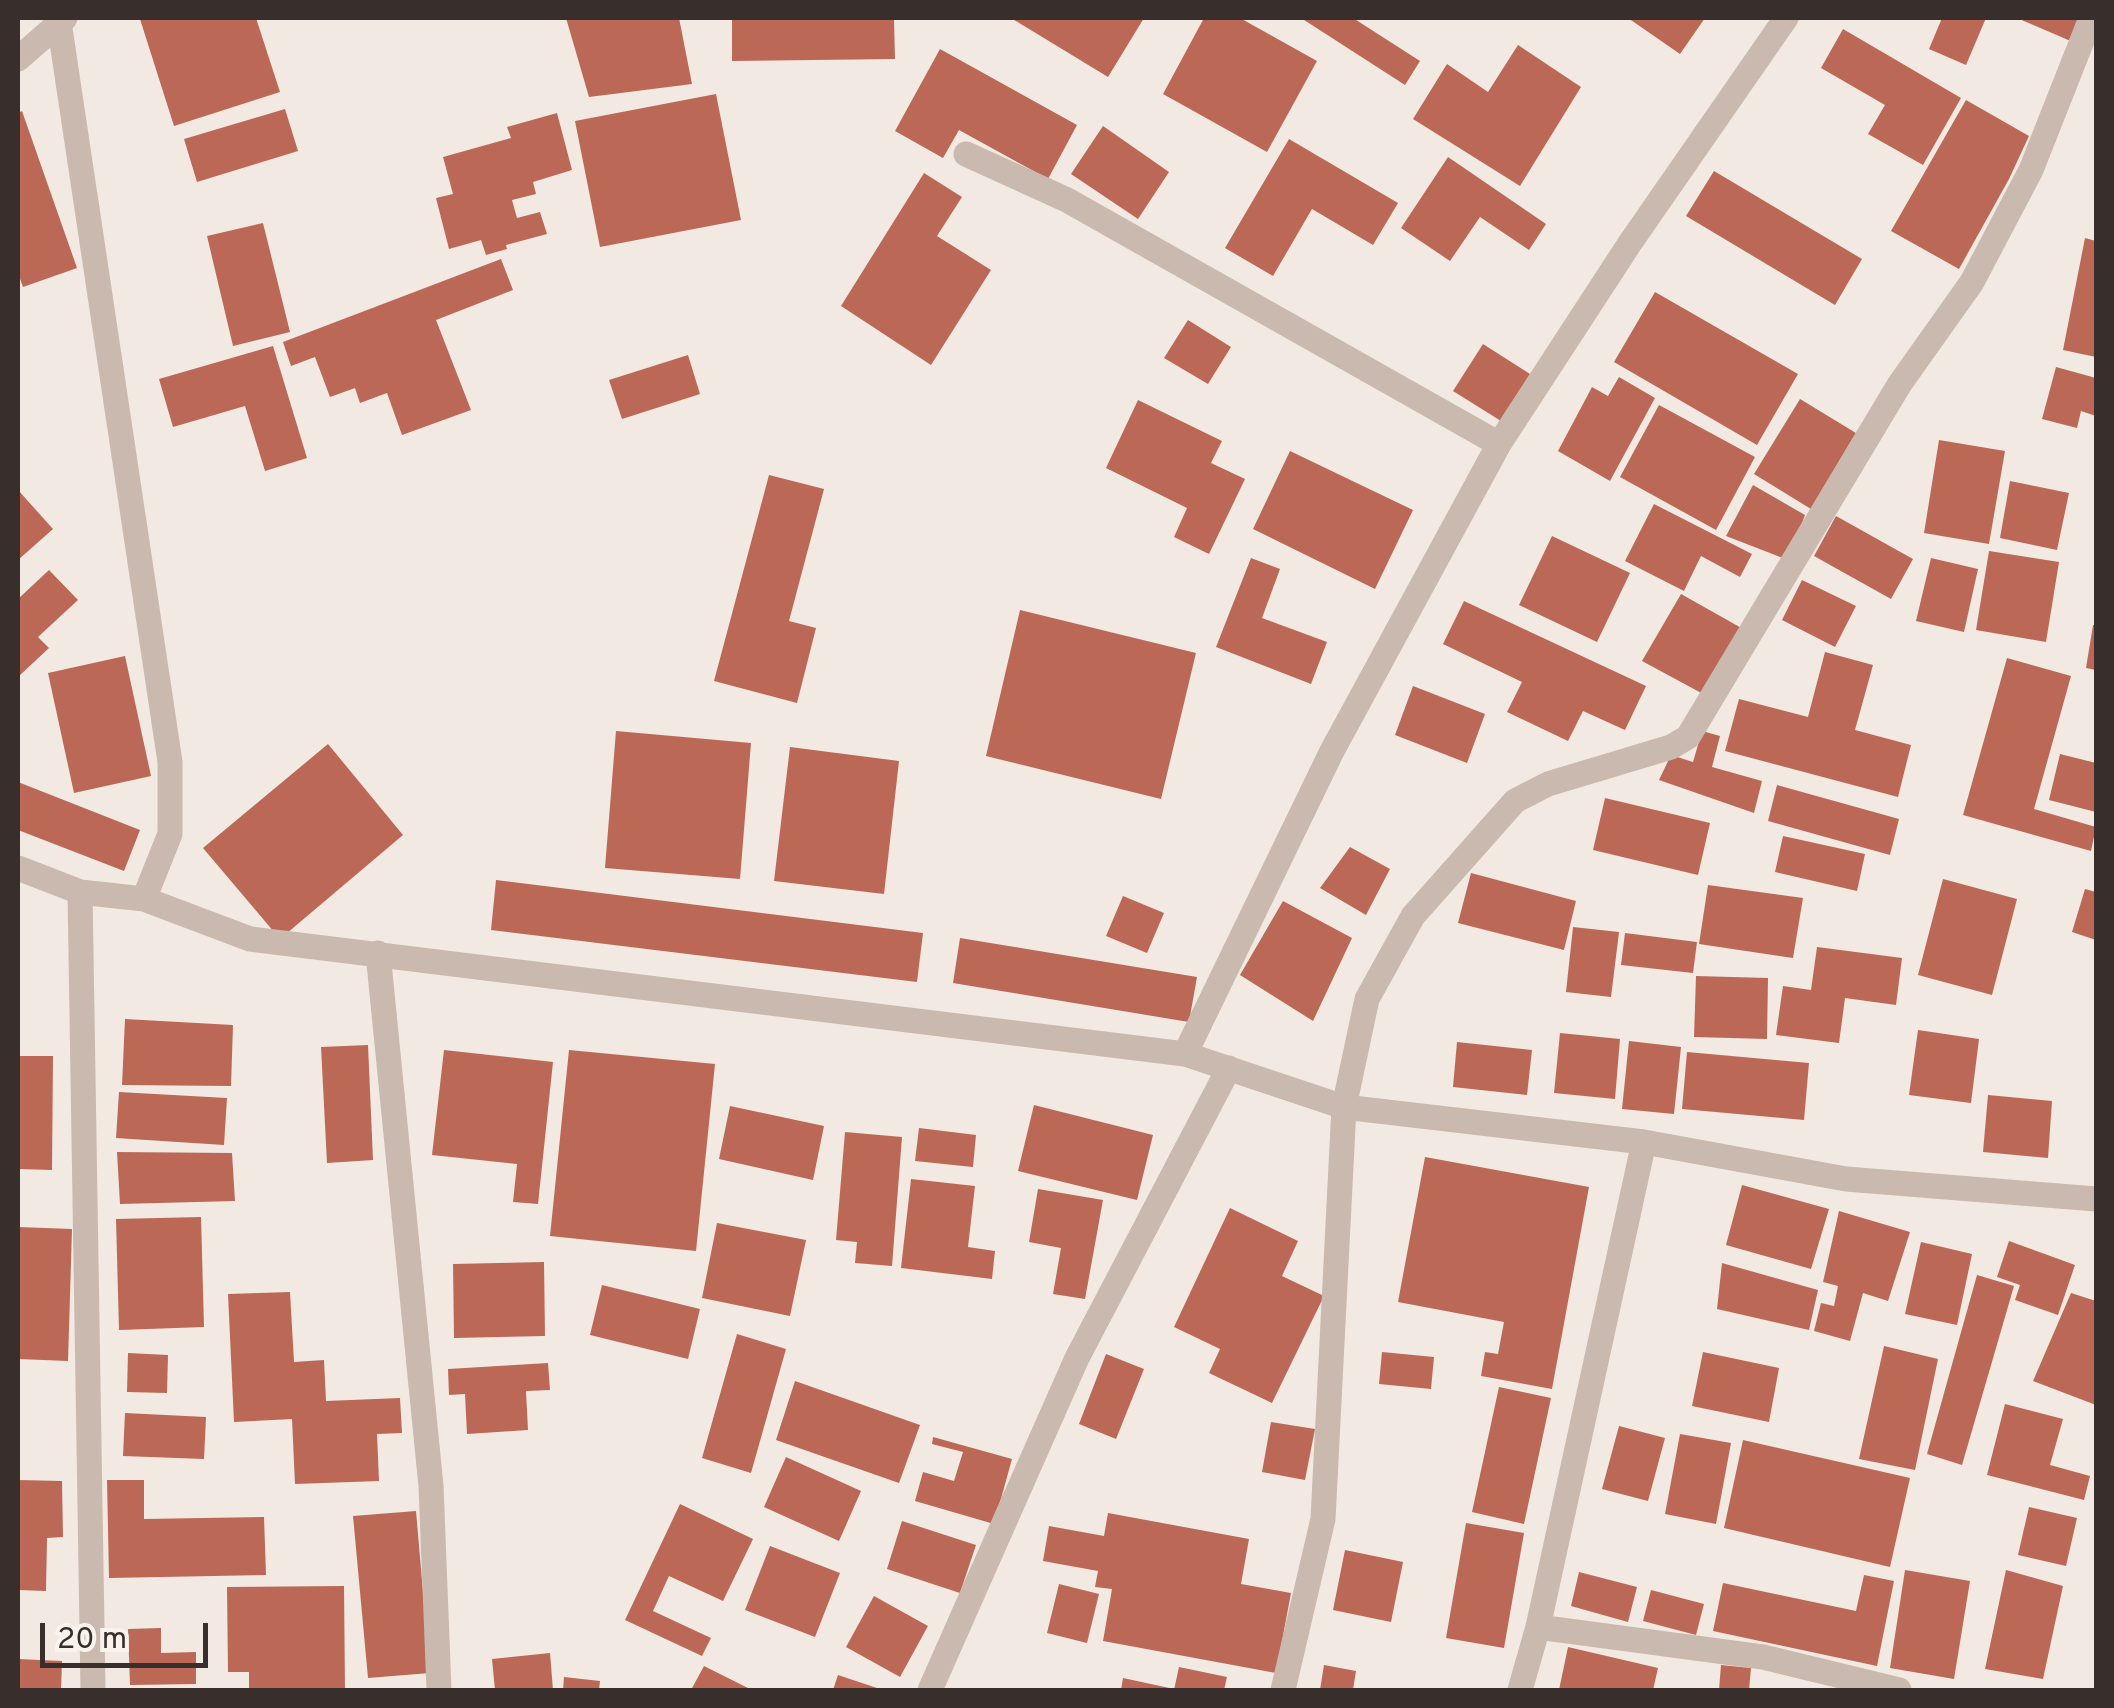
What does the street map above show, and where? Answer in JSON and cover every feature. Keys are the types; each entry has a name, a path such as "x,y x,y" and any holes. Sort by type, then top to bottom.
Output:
{"street":[{"path":"1185,1054 1332,751 1499,444 1630,243 1786,18"},
{"path":"1284,1690 1323,1519 1344,1107 1367,1000 1413,916 1515,800 1548,784 1671,747 1688,737 1899,385 1972,282 2031,170 2091,18"},
{"path":"18,59 62,20"},
{"path":"62,20 170,762 170,834 144,898"},
{"path":"966,154 1067,200 1499,444"},
{"path":"18,868 80,892 144,898 250,940 1185,1054 1344,1107 1644,1142 1846,1179 2096,1196"},
{"path":"80,892 94,1690"},
{"path":"378,954 431,1486 439,1690"},
{"path":"930,1690 1077,1358 1229,1068"},
{"path":"1520,1690 1538,1627 1644,1142"},
{"path":"1538,1627 1763,1657 1899,1690"}],"building":[{"path":"256,18 280,92 174,126 140,19"},
{"path":"566,18 679,18 692,84 589,97"},
{"path":"732,18 894,18 895,59 732,61"},
{"path":"1011,18 1144,18 1108,77"},
{"path":"1204,18 1240,18 1317,61 1267,152 1163,94"},
{"path":"1301,18 1353,18 1420,61 1405,85"},
{"path":"1628,18 1705,18 1680,54"},
{"path":"1942,18 1986,18 1966,65 1929,49"},
{"path":"2017,18 2084,18 2073,42"},
{"path":"1843,29 1961,98 1923,165 1868,134 1885,105 1821,68"},
{"path":"1518,45 1581,87 1520,186 1413,119 1447,64 1488,92"},
{"path":"940,49 1077,125 1048,179 959,130 943,158 895,131"},
{"path":"716,94 741,220 600,247 575,121"},
{"path":"1966,100 2029,136 1959,269 1891,231"},
{"path":"285,109 298,151 197,182 184,139"},
{"path":"22,111 77,268 23,287 18,273 18,113"},
{"path":"557,113 572,170 533,182 536,194 512,200 517,218 540,212 547,234 486,255 481,240 449,249 436,198 453,194 443,157 511,138 507,127"},
{"path":"1103,126 1169,172 1138,219 1071,174"},
{"path":"1289,139 1398,203 1373,245 1312,209 1273,276 1225,248"},
{"path":"1448,157 1546,224 1529,250 1480,217 1450,261 1401,228"},
{"path":"1714,171 1862,259 1835,305 1686,216"},
{"path":"924,173 962,197 937,236 991,270 931,365 841,306"},
{"path":"263,223 290,332 233,346 207,236"},
{"path":"2085,238 2096,241 2096,357 2063,350"},
{"path":"501,259 513,290 436,320 471,410 402,435 387,393 360,403 355,388 330,397 315,357 291,366 283,342"},
{"path":"1655,292 1798,374 1757,445 1614,362"},
{"path":"1188,320 1231,347 1208,384 1164,358"},
{"path":"1483,344 1530,374 1501,421 1453,391"},
{"path":"273,346 307,458 265,471 245,406 173,427 159,379"},
{"path":"688,355 700,394 622,419 609,380"},
{"path":"2056,367 2096,378 2096,416 2081,411 2077,428 2042,419"},
{"path":"1619,377 1655,398 1610,481 1558,451 1592,387 1608,396"},
{"path":"1800,399 1856,433 1811,509 1754,474"},
{"path":"1138,400 1222,441 1211,463 1245,479 1209,554 1174,537 1187,508 1106,468"},
{"path":"1659,405 1755,457 1716,530 1620,477"},
{"path":"1939,440 2005,451 1989,544 1924,533"},
{"path":"1290,451 1413,510 1375,589 1253,529"},
{"path":"769,475 824,489 789,621 816,628 797,703 714,681"},
{"path":"2010,481 2069,493 2057,550 2000,538"},
{"path":"1753,485 1805,515 1788,560 1726,536"},
{"path":"18,490 53,529 18,560"},
{"path":"1654,504 1752,554 1740,577 1701,556 1684,591 1625,561"},
{"path":"1836,516 1913,559 1891,599 1814,556"},
{"path":"1552,536 1630,573 1597,642 1519,605"},
{"path":"1989,551 2059,562 2046,642 1976,630"},
{"path":"1251,558 1280,569 1262,618 1327,642 1311,684 1216,647"},
{"path":"1931,558 1978,569 1964,632 1916,621"},
{"path":"49,570 78,600 38,637 49,648 18,677 18,599"},
{"path":"1802,580 1856,606 1835,647 1782,620"},
{"path":"1681,594 1745,630 1705,695 1642,661"},
{"path":"1464,601 1646,686 1625,730 1583,711 1568,741 1507,712 1522,682 1443,644"},
{"path":"1020,610 1196,653 1161,799 986,756"},
{"path":"2096,625 2096,670 2086,668"},
{"path":"1825,652 1873,665 1855,730 1911,745 1898,797 1725,751 1739,699 1808,717"},
{"path":"125,656 151,776 74,793 48,673"},
{"path":"2007,658 2071,676 2034,809 2096,827 2091,851 1963,815"},
{"path":"1413,686 1485,714 1467,763 1395,735"},
{"path":"616,731 751,743 740,879 605,868"},
{"path":"1702,731 1720,736 1712,767 1762,781 1754,813 1659,780 1671,755 1693,762"},
{"path":"328,744 403,835 280,939 203,848"},
{"path":"790,747 899,761 884,894 774,881"},
{"path":"2060,754 2096,763 2096,812 2049,800"},
{"path":"18,782 140,830 124,871 18,830"},
{"path":"1777,785 1899,819 1890,855 1768,821"},
{"path":"1605,798 1710,823 1698,875 1593,850"},
{"path":"1783,836 1865,854 1857,891 1775,872"},
{"path":"1350,847 1390,869 1366,915 1320,888"},
{"path":"1471,873 1576,901 1564,950 1458,923"},
{"path":"1943,879 2017,899 1992,995 1918,975"},
{"path":"496,880 923,933 917,982 491,930"},
{"path":"1708,885 1803,898 1793,958 1699,944"},
{"path":"2085,889 2096,892 2096,940 2072,932"},
{"path":"1123,896 1164,913 1147,953 1106,936"},
{"path":"1283,901 1352,938 1313,1021 1240,975"},
{"path":"1573,927 1619,932 1611,997 1566,992"},
{"path":"1625,933 1697,942 1693,973 1621,965"},
{"path":"960,938 1197,977 1189,1022 953,983"},
{"path":"1817,947 1902,958 1896,1005 1845,998 1839,1043 1776,1035 1783,986 1811,990"},
{"path":"1696,976 1768,978 1767,1039 1694,1037"},
{"path":"125,1019 233,1025 231,1086 122,1085"},
{"path":"1918,1030 1979,1039 1971,1103 1909,1095"},
{"path":"1560,1033 1620,1039 1615,1099 1554,1093"},
{"path":"1629,1041 1681,1047 1674,1114 1622,1109"},
{"path":"1457,1042 1532,1050 1527,1095 1453,1087"},
{"path":"368,1045 373,1160 327,1163 321,1047"},
{"path":"444,1050 553,1062 538,1204 513,1202 517,1164 432,1155"},
{"path":"569,1050 715,1064 696,1251 550,1236"},
{"path":"1687,1052 1809,1063 1804,1120 1682,1109"},
{"path":"18,1056 53,1056 52,1170 18,1169"},
{"path":"119,1092 227,1098 224,1145 116,1138"},
{"path":"1988,1095 2052,1101 2048,1158 1983,1152"},
{"path":"1034,1105 1153,1135 1137,1200 1018,1171"},
{"path":"730,1106 824,1126 813,1180 719,1159"},
{"path":"919,1128 976,1135 973,1167 915,1161"},
{"path":"845,1132 902,1137 892,1266 855,1263 857,1242 836,1240"},
{"path":"117,1152 232,1153 235,1201 120,1204"},
{"path":"1425,1157 1589,1187 1552,1389 1481,1376 1485,1352 1498,1354 1504,1322 1398,1302"},
{"path":"911,1179 975,1186 968,1247 995,1251 992,1279 901,1268"},
{"path":"1742,1185 1829,1209 1811,1269 1726,1245"},
{"path":"1038,1189 1103,1200 1085,1299 1053,1294 1061,1248 1029,1242"},
{"path":"1230,1208 1298,1241 1282,1276 1324,1296 1272,1403 1209,1373 1220,1349 1174,1327"},
{"path":"1839,1211 1910,1232 1888,1301 1863,1293 1850,1341 1814,1331 1821,1303 1834,1306 1838,1286 1823,1282"},
{"path":"201,1217 204,1327 119,1330 116,1219"},
{"path":"717,1223 806,1240 790,1316 702,1298"},
{"path":"18,1227 72,1229 68,1361 18,1359"},
{"path":"2009,1241 2075,1265 2058,1315 2015,1300 2020,1285 1997,1277"},
{"path":"1921,1242 1972,1254 1957,1325 1905,1314"},
{"path":"544,1262 545,1336 454,1338 453,1264"},
{"path":"1722,1263 1818,1290 1809,1330 1717,1309"},
{"path":"1977,1275 2014,1286 1962,1465 1927,1454"},
{"path":"602,1285 700,1309 688,1359 590,1335"},
{"path":"290,1292 294,1362 324,1360 326,1401 400,1398 402,1433 377,1434 379,1481 295,1484 292,1419 234,1422 228,1294"},
{"path":"2071,1293 2096,1301 2096,1405 2033,1381"},
{"path":"737,1334 786,1349 751,1473 702,1458"},
{"path":"1884,1346 1938,1359 1915,1470 1859,1459"},
{"path":"1382,1352 1434,1357 1431,1389 1379,1384"},
{"path":"1703,1352 1779,1368 1769,1422 1692,1406"},
{"path":"128,1353 168,1355 167,1393 127,1392"},
{"path":"1106,1354 1144,1369 1116,1439 1079,1424"},
{"path":"548,1363 550,1390 526,1391 528,1430 467,1434 465,1394 449,1395 448,1369"},
{"path":"795,1381 920,1425 899,1483 776,1440"},
{"path":"1499,1387 1551,1398 1524,1524 1472,1512"},
{"path":"2005,1404 2063,1419 2050,1465 2090,1476 2084,1500 1987,1475"},
{"path":"125,1413 206,1417 204,1459 123,1456"},
{"path":"1271,1422 1315,1429 1305,1480 1262,1472"},
{"path":"1619,1426 1665,1438 1648,1501 1602,1489"},
{"path":"1680,1434 1731,1443 1716,1524 1665,1514"},
{"path":"933,1437 1012,1459 994,1524 915,1501 923,1472 954,1481 963,1452 932,1444"},
{"path":"1743,1440 1910,1478 1890,1567 1724,1528"},
{"path":"786,1457 861,1491 839,1541 764,1507"},
{"path":"18,1480 62,1481 63,1537 47,1538 46,1591 18,1590"},
{"path":"107,1480 144,1480 144,1519 264,1517 266,1575 109,1578"},
{"path":"680,1504 753,1539 723,1601 669,1576 653,1611 711,1638 702,1656 625,1620"},
{"path":"2029,1507 2077,1518 2066,1566 2018,1555"},
{"path":"416,1511 430,1673 368,1678 353,1516"},
{"path":"1108,1513 1249,1539 1241,1584 1291,1593 1276,1673 1103,1641 1112,1589 1095,1587 1098,1571 1043,1561 1049,1526 1104,1536"},
{"path":"902,1521 976,1545 960,1593 887,1569"},
{"path":"1466,1523 1524,1533 1504,1648 1446,1638"},
{"path":"770,1546 840,1573 815,1637 745,1610"},
{"path":"1345,1550 1403,1562 1391,1622 1333,1610"},
{"path":"1905,1570 1970,1581 1954,1679 1890,1668"},
{"path":"2006,1570 2063,1586 2043,1679 1985,1669"},
{"path":"1579,1572 1637,1587 1628,1622 1571,1606"},
{"path":"1864,1575 1894,1581 1877,1666 1713,1631 1723,1583 1856,1611"},
{"path":"1059,1584 1099,1594 1087,1643 1047,1633"},
{"path":"344,1586 345,1690 249,1690 249,1672 228,1672 227,1587"},
{"path":"1651,1590 1704,1604 1696,1635 1643,1621"},
{"path":"874,1596 928,1626 900,1677 846,1647"},
{"path":"161,1628 161,1653 196,1652 196,1684 130,1685 128,1629"},
{"path":"1568,1647 1658,1668 1653,1690 1559,1690"},
{"path":"550,1653 553,1690 495,1690 492,1659"},
{"path":"18,1659 62,1661 61,1690 18,1690"},
{"path":"1324,1665 1356,1671 1353,1690 1320,1690"},
{"path":"1721,1665 1751,1668 1749,1690 1719,1690"},
{"path":"704,1666 752,1690 691,1690"},
{"path":"1179,1667 1227,1677 1224,1690 1174,1690"},
{"path":"838,1675 883,1690 833,1690"},
{"path":"564,1677 600,1681 599,1690 563,1690"},
{"path":"1123,1678 1174,1689 1174,1690 1121,1690"}]}
